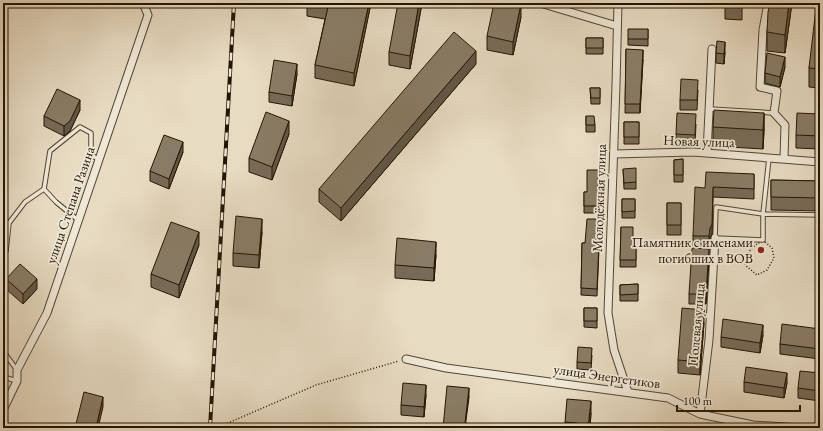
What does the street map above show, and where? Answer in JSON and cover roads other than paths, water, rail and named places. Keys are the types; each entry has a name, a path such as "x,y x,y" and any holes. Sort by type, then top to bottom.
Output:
{"street":[{"name":"улица Степана Разина","path":"3,410 17,381 17,370 47,313 79,220 148,15 143,3"},
{"path":"540,3 617,26"},
{"name":"Молодёжная улица","path":"618,3 608,313 614,350 628,392"},
{"path":"768,3 763,30 760,86 777,91 774,113 785,126 784,158"},
{"path":"707,153 712,49"},
{"name":"Новая улица","path":"614,154 692,152 820,162"},
{"name":"Полевая улица","path":"700,414 709,340 715,238"},
{"name":"улица Энергетиков","path":"406,359 446,368 668,398 700,414 752,425 802,428"}],"lane":[{"path":"709,109 774,113"},
{"path":"3,254 6,251 9,223 25,202 44,189 50,151 80,127 91,133 91,155 99,160"},
{"path":"769,157 763,214 763,240 715,238 716,207 763,214 820,215"},
{"path":"44,189 56,202 79,220"},
{"path":"3,351 17,370"},
{"path":"3,377 17,381"}],"railway":[{"path":"210,428 234,3"}],"place":[{"name":"Памятник с именами погибших в ВОВ","path":"761,250"}]}
